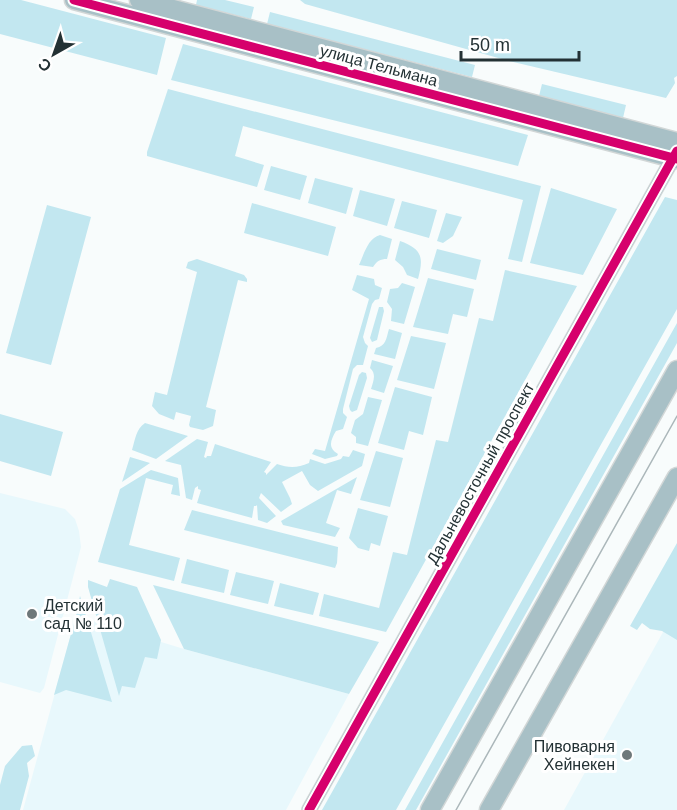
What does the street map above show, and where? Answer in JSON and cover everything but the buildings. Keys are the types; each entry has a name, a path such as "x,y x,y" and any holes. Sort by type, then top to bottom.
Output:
{"street":[{"name":"улица Тельмана","path":"74,0 676,152"},
{"name":"улица Тельмана","path":"139,0 676,152"},
{"name":"Дальневосточный проспект","path":"309,810 676,152"},
{"path":"430,810 677,370"},
{"path":"489,810 677,477"}],"shaded area":[{"path":"0,0 21,0 166,38 157,75 0,34"},
{"path":"197,0 225,0 254,7 251,19 196,5"},
{"path":"300,0 677,0 677,76 666,98 509,61 305,4"},
{"path":"270,12 475,65 472,77 267,24"},
{"path":"183,44 528,135 518,166 171,80"},
{"path":"542,84 626,105 623,118 539,96"},
{"path":"168,89 541,186 522,262 508,259 523,200 243,126 235,156 264,165 257,187 147,156"},
{"path":"271,166 307,176 300,200 264,190"},
{"path":"315,178 353,188 346,214 308,203"},
{"path":"551,188 617,209 583,275 530,263"},
{"path":"360,190 395,199 387,226 353,216"},
{"path":"665,197 677,200 677,309 396,810 322,810"},
{"path":"402,201 437,210 429,238 394,228"},
{"path":"252,203 336,227 328,256 244,233"},
{"path":"47,205 91,217 51,365 6,353"},
{"path":"446,213 462,217 453,236 443,243 437,241"},
{"path":"380,235 392,239 387,259 382,259 373,267 359,265 369,243"},
{"path":"400,241 413,247 420,255 421,265 418,279 407,275 403,267 395,260"},
{"path":"437,249 481,260 476,280 431,269"},
{"path":"197,259 244,275 247,279 247,282 238,280 206,407 216,410 213,426 203,430 190,427 191,416 176,412 174,420 159,414 152,406 155,392 167,395 197,272 186,268 188,262"},
{"path":"505,270 577,286 386,632 319,616 324,594 379,608 393,552 407,555 436,440 448,442 479,318 493,321"},
{"path":"357,275 374,279 375,285 382,288 379,299 372,304 363,337 368,346 363,365 357,365 353,369 343,409 347,417 343,429 336,431 331,441 331,447 338,454 325,459 312,454 315,449 325,451 369,299 352,290"},
{"path":"428,278 474,289 467,317 453,314 448,334 413,327"},
{"path":"402,283 415,287 404,324 391,321 392,309 387,302 390,289 398,288"},
{"path":"379,307 383,307 384,311 377,340 372,342 370,338"},
{"path":"677,323 677,343 416,810 405,810"},
{"path":"389,329 402,333 395,359 374,354 376,348 385,342"},
{"path":"411,336 446,343 434,389 397,380"},
{"path":"372,360 393,366 384,393 371,389 374,378 370,368"},
{"path":"362,372 366,373 367,378 357,410 352,412 349,406"},
{"path":"395,387 432,397 423,435 409,431 404,450 378,443"},
{"path":"368,397 382,400 368,446 356,443 356,437 351,433 355,420 363,414"},
{"path":"0,414 63,432 51,476 0,461"},
{"path":"145,423 188,436 156,459 132,450 138,432"},
{"path":"197,439 208,442 204,457 206,458 211,456 215,444 271,462 264,472 266,475 277,464 297,467 309,463 310,459 325,464 341,459 343,456 349,457 353,450 365,454 362,466 318,491 310,485 302,471 282,482 292,504 281,512 261,493 259,498 276,516 267,523 258,520 257,505 254,506 252,518 197,503 201,490 198,486 195,488 192,500 186,498 181,465 165,461"},
{"path":"376,451 403,458 390,507 360,500"},
{"path":"130,457 150,463 122,482"},
{"path":"151,470 178,478 180,496 171,494 173,485 146,478 129,545 180,558 174,581 98,562 120,489"},
{"path":"357,477 351,494 337,490 326,523 340,528 335,537 283,525 281,521"},
{"name":"Детский сад № 110","path":"0,493 65,509 75,519 79,531 81,547 44,688 40,693 0,682"},
{"path":"358,508 388,516 380,546 371,543 369,551 358,548 349,538"},
{"path":"192,510 338,547 337,563 335,568 184,530"},
{"path":"677,543 677,640 662,631 650,629 642,623 637,630 630,626"},
{"path":"187,559 229,570 224,593 181,583"},
{"path":"236,572 274,581 268,604 230,595"},
{"path":"110,579 137,587 161,640 157,659 145,657 135,688 122,686 119,696 88,587 88,580 107,587"},
{"path":"280,583 319,593 313,615 274,606"},
{"path":"153,585 379,642 349,694 184,649"},
{"path":"80,596 112,702 66,690 54,695"},
{"name":"Пивоварня Хейнекен","path":"677,607 677,810 564,810"},
{"path":"76,616 184,649 349,694 286,810 23,810"},
{"path":"32,745 35,756 27,763 29,776 20,810 0,810 0,785 5,766 22,746"}],"tram line":[{"path":"456,810 677,416"}],"cycle path":[{"path":"74,0 677,159"},
{"path":"309,810 677,151"}],"place":[{"name":"Детский сад № 110","path":"32,614"},
{"name":"Пивоварня Хейнекен","path":"627,755"}]}
